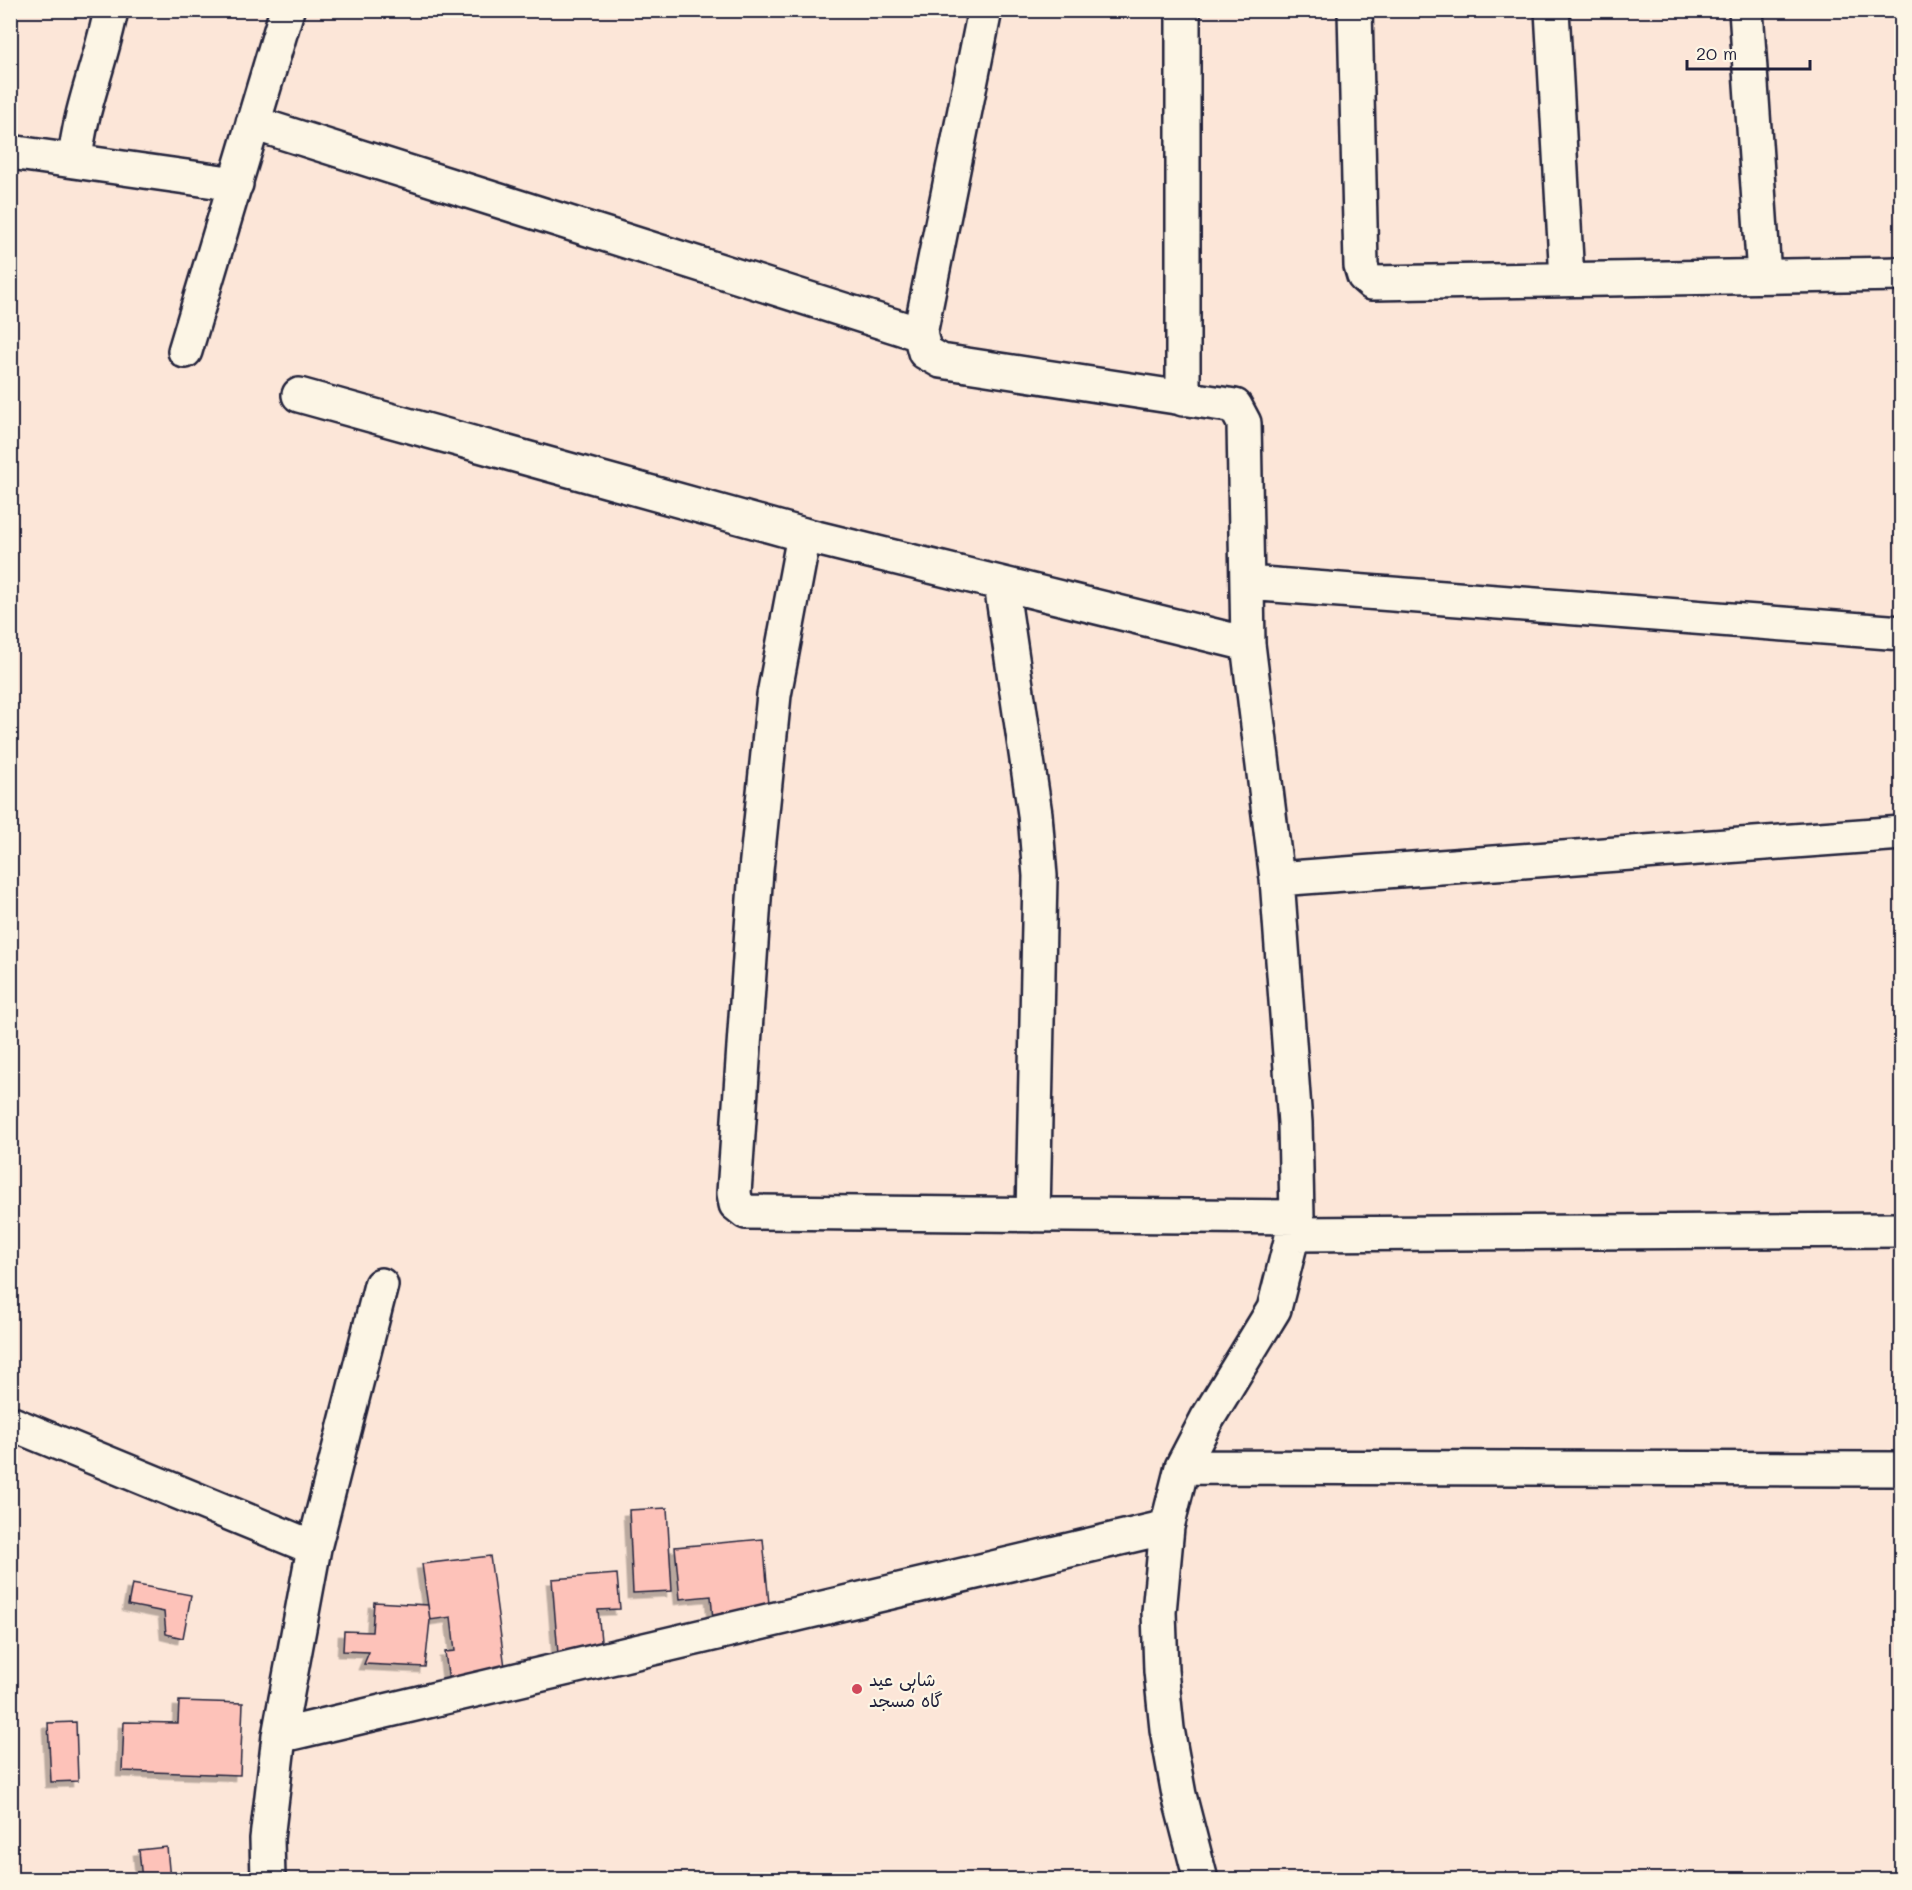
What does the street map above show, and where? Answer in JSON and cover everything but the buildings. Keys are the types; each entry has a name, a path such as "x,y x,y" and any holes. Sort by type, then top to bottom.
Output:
{"street":[{"path":"75,161 78,126 106,37 111,10"},
{"path":"185,351 287,10"},
{"path":"985,10 920,334 926,352 941,361 1235,406 1244,423 1248,644 1277,879 1295,1123 1295,1226 1274,1309 1182,1467 1167,1527 1159,1612 1161,1671 1167,1729 1179,1795 1201,1880"},
{"path":"1183,10 1183,399"},
{"path":"1355,10 1361,266 1364,276 1372,283 1902,274"},
{"path":"1552,10 1567,279"},
{"path":"1746,10 1764,276"},
{"path":"252,123 920,334"},
{"path":"10,152 236,184"},
{"path":"299,395 804,536 1248,644"},
{"path":"804,536 774,695 756,870 734,1193 736,1204 746,1212 1033,1215 1295,1226 1902,1230"},
{"path":"1248,583 1902,633"},
{"path":"1001,584 1035,814 1040,876 1033,1215"},
{"path":"1277,879 1902,833"},
{"path":"267,1880 267,1839 279,1736 314,1548 381,1285"},
{"path":"10,1423 314,1548"},
{"path":"1182,1467 1902,1469"},
{"path":"279,1736 1167,1527"}],"place":[{"name":"شاہی عید گاہ مسجد","path":"857,1689"}]}
